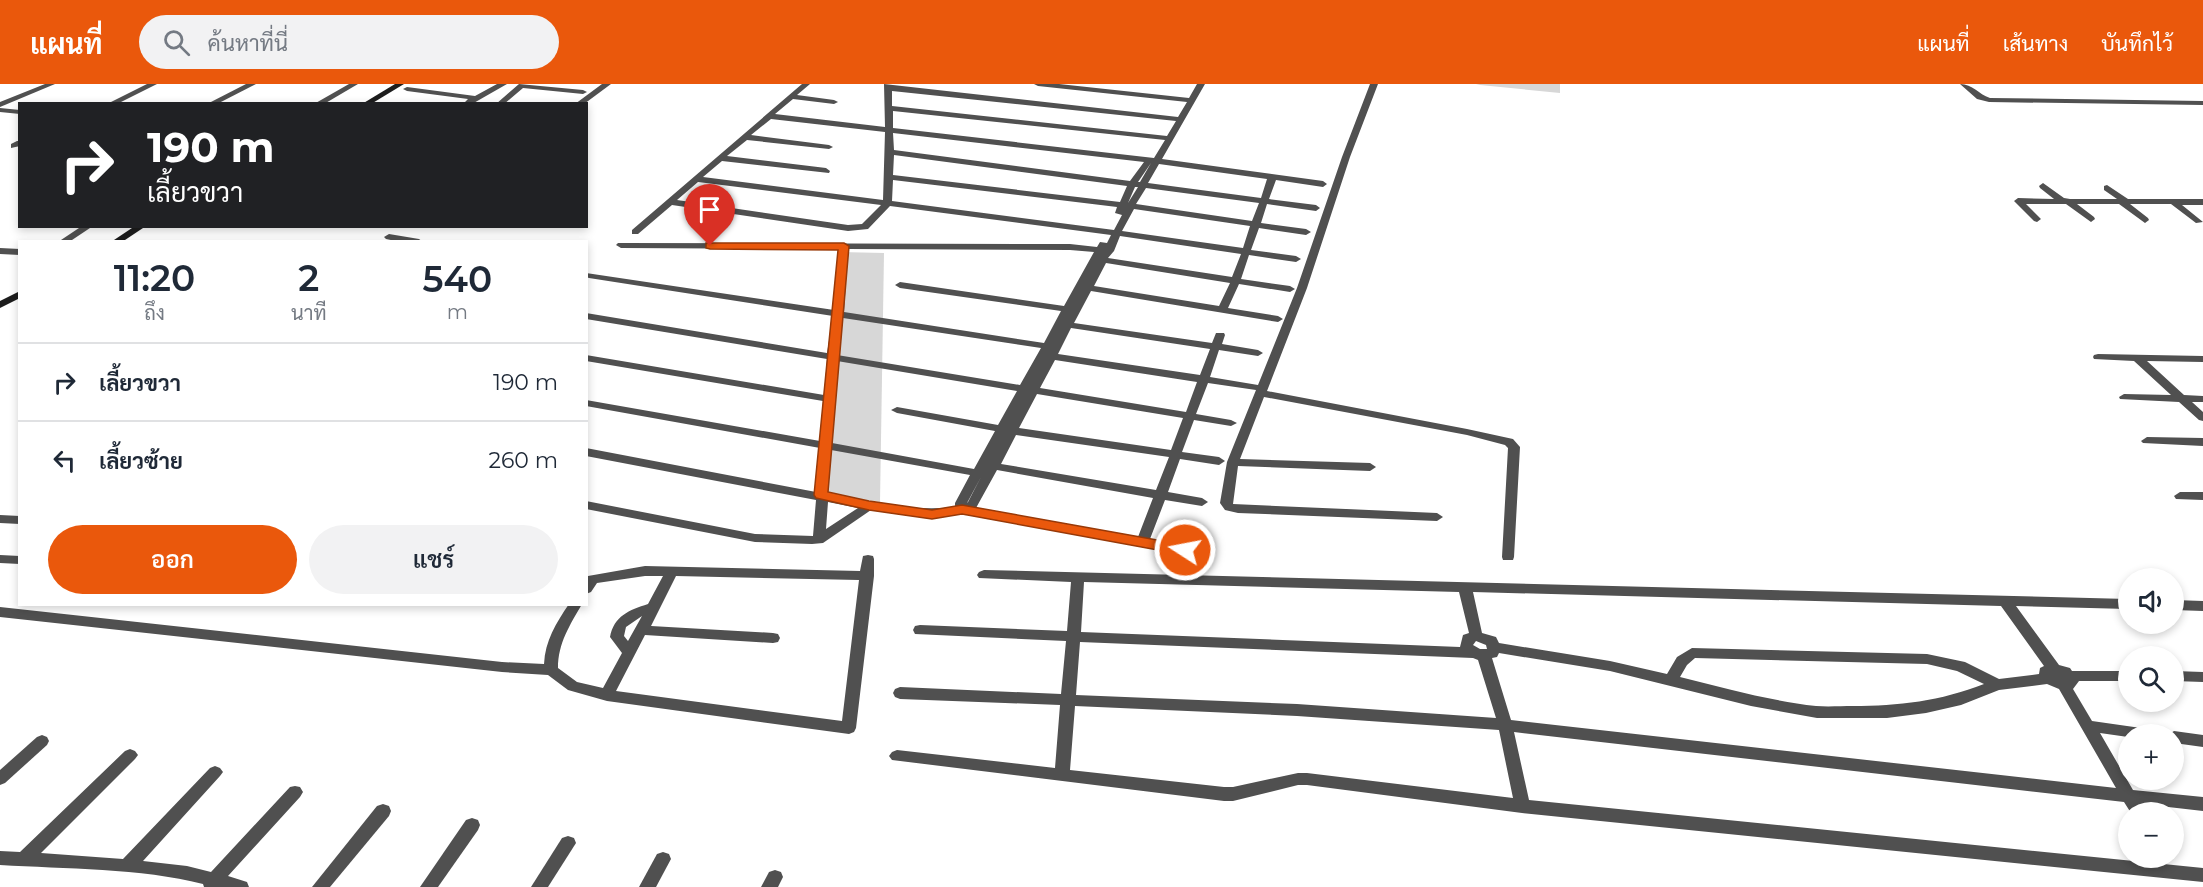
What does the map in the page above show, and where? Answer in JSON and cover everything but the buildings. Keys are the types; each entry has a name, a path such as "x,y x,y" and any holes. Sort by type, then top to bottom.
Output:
{"street":[{"path":"0,105 51,84"},
{"path":"114,102 153,84"},
{"path":"214,102 252,84"},
{"path":"321,102 354,84"},
{"path":"469,102 503,84"},
{"path":"581,102 607,84"},
{"path":"635,232 806,84"},
{"path":"1038,84 1187,100"},
{"path":"1072,310 1089,288 1137,185 1187,100 1193,84"},
{"path":"1187,100 1202,84 1209,85"},
{"path":"1374,84 1346,157 1302,288 1258,390 1233,462 1225,498 1229,507 1238,509 1437,517"},
{"path":"1964,84 1980,97 1989,100 2203,103"},
{"path":"501,102 524,85 583,92"},
{"path":"368,102 404,86 475,98"},
{"path":"671,202 858,228 871,223 887,204 890,177 888,86 1176,118"},
{"path":"791,97 834,102"},
{"path":"888,108 1165,138"},
{"path":"0,110 18,112"},
{"path":"769,116 1153,160 1323,184"},
{"path":"745,137 830,147"},
{"path":"941,158 955,141"},
{"path":"890,152 1316,208"},
{"path":"721,158 826,171"},
{"path":"890,177 1127,206 1306,232"},
{"path":"1223,309 1236,280 1272,178"},
{"path":"697,180 1114,232 1296,259"},
{"path":"2043,186 2091,219"},
{"path":"2107,188 2145,220"},
{"path":"2037,219 2019,201 2203,201"},
{"path":"2172,201 2199,221"},
{"path":"65,240 86,228"},
{"path":"118,240 139,228"},
{"path":"389,237 407,240"},
{"path":"621,245 1070,247 1290,289"},
{"path":"819,540 832,356 839,312 844,246"},
{"path":"0,251 18,252"},
{"path":"962,510 972,505 986,470 1104,253"},
{"path":"589,275 839,312 1204,379 1509,442 1514,447 1508,557"},
{"path":"900,285 1072,310"},
{"path":"1089,288 1278,319"},
{"path":"0,305 18,295"},
{"path":"588,316 1232,423"},
{"path":"1064,324 1217,340 1258,353"},
{"path":"1143,542 1217,340"},
{"path":"2098,357 2203,359"},
{"path":"588,358 829,399"},
{"path":"2137,358 2203,418"},
{"path":"2124,397 2203,399"},
{"path":"588,403 826,446 1202,502"},
{"path":"897,410 1007,430 1219,460"},
{"path":"2147,441 2203,442"},
{"path":"588,452 821,495 869,506 932,514 962,510 1185,550"},
{"path":"1233,462 1370,467"},
{"path":"2180,496 2203,496"},
{"path":"588,505 755,538 819,540 869,506"},
{"path":"0,519 18,520"},
{"path":"0,559 18,560"},
{"path":"0,612 502,667 551,670 573,686 607,695 849,728 868,559"},
{"path":"589,582 645,571 867,576"},
{"path":"607,695 672,572"},
{"path":"984,575 2118,604"},
{"path":"1062,774 1078,579"},
{"path":"1465,587 1476,636"},
{"path":"2006,602 2051,673 2067,681 2118,677"},
{"path":"2184,605 2203,606"},
{"path":"551,670 550,652 575,606"},
{"path":"629,652 616,637 622,621 632,614 652,608"},
{"path":"641,630 773,638"},
{"path":"920,630 1484,652 1610,666 1783,707 1846,713 1887,712 1926,707 1961,699 1998,685 2051,673"},
{"path":"1484,652 1466,646 1468,639 1476,636 1485,637 1484,652 1505,725 1522,806"},
{"path":"1671,680 1682,661 1692,653 1927,659 1960,666 1998,685"},
{"path":"2184,676 2203,676"},
{"path":"2067,681 2089,726 2132,802"},
{"path":"900,693 1297,710 1505,725 2203,804"},
{"path":"2089,726 2118,730"},
{"path":"2184,738 2203,741"},
{"path":"0,779 42,741"},
{"path":"24,859 130,755"},
{"path":"897,756 1233,794 1307,779 1522,806 2118,860"},
{"path":"127,866 214,772"},
{"path":"212,884 295,792"},
{"path":"320,887 383,811"},
{"path":"429,887 472,825"},
{"path":"539,887 568,843"},
{"path":"0,858 127,866 186,873 212,884 241,887"},
{"path":"647,887 663,859"},
{"path":"2180,868 2203,875"}],"shaded area":[{"path":"1476,84 1560,84 1560,93 1480,85"},
{"path":"840,252 884,253 880,502 818,493"}],"route":[{"path":"710,246 844,246 839,312 832,356 821,495 869,506 932,514 962,510 1185,550"}]}
